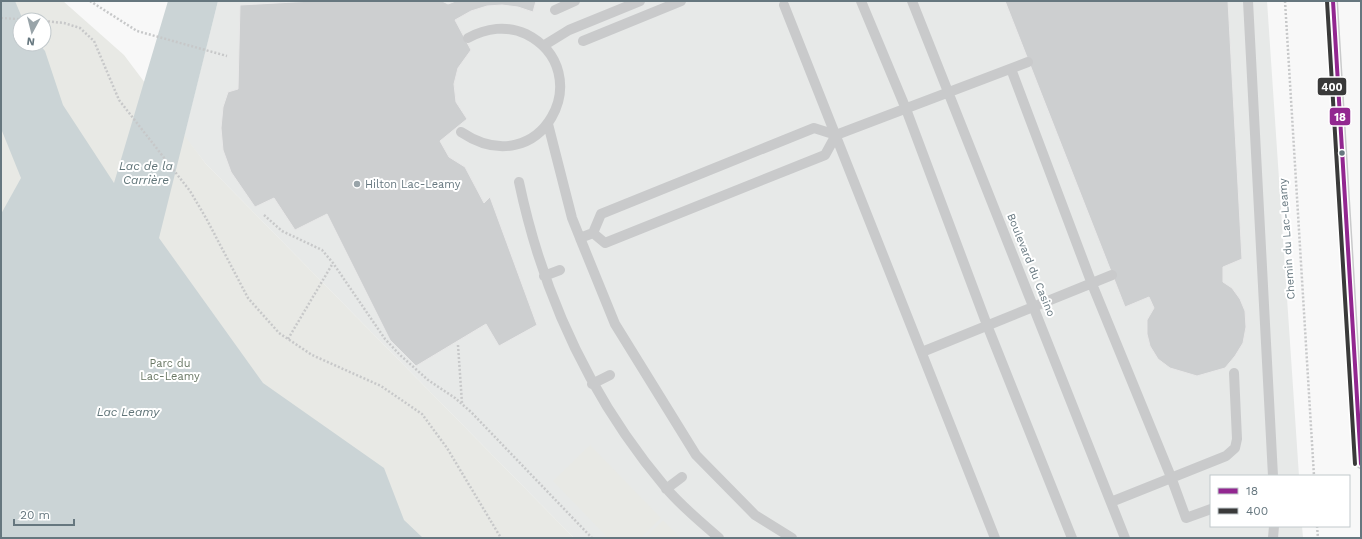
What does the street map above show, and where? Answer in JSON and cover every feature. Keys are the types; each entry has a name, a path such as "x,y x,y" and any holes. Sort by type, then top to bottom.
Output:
{"lane":[{"path":"555,10 575,1"},
{"path":"543,46 569,30 640,1"},
{"path":"583,41 681,1"},
{"path":"861,1 906,109 987,326 1072,538"},
{"name":"Boulevard du Casino","path":"912,1 950,92 1125,538"},
{"path":"1248,1 1273,475"},
{"path":"1333,1 1361,464"},
{"path":"784,5 995,538"},
{"path":"461,132 473,140 487,146 502,147 520,144 535,137 548,124 556,109 560,92 559,74 552,57 543,46 520,31 491,29 468,38"},
{"path":"580,238 593,233 602,214 814,128 836,134 1028,62"},
{"path":"1011,69 1092,284 1171,477 1186,518 1210,509"},
{"path":"548,124 572,218 615,324 696,455 755,515 792,538"},
{"path":"593,233 605,243 825,155 836,134"},
{"path":"519,182 535,250 544,276 576,353 592,384 616,423 666,489 719,538"},
{"path":"544,276 560,270"},
{"path":"922,352 1112,275"},
{"path":"1112,502 1226,456 1235,448 1237,439 1234,372"},
{"path":"592,384 610,375"},
{"path":"666,489 682,477"},
{"path":"1273,538 1274,527"}],"path":[{"path":"90,1 137,31 227,56"},
{"name":"Chemin du Lac-Leamy","path":"1285,1 1314,475"},
{"path":"1,18 12,19"},
{"path":"52,22 80,28 94,41 119,100 190,191 248,298 279,333 312,355 381,386 422,414 447,448 501,538"},
{"path":"264,215 282,231 322,250 334,263 385,339 400,355 428,380 462,404 592,538"},
{"path":"288,339 334,263"},
{"path":"458,344 462,404"},
{"path":"1317,527 1318,538"}],"shaded area":[{"path":"218,1 1267,1 1299,475 1210,475 1210,527 1302,527 1303,538 574,538 206,164 184,136"}],"green space":[{"name":"Lac Leamy","path":"1,1 63,1 124,55 206,164 574,538 1,538"},
{"path":"590,445 661,518 641,538 608,538 553,481"},
{"path":"663,520 681,538 645,538"}],"water":[{"name":"Lac Leamy","path":"1,1 15,1 20,12 12,12 12,52 45,52 63,105 114,183 168,1 218,1 159,238 263,383 384,468 404,520 423,538 1,538 1,214 21,178 2,131"}],"building":[{"name":"Hilton Lac-Leamy","path":"313,1 442,1 448,4 456,1 536,1 533,12 518,7 502,5 487,6 471,11 455,20 471,50 458,68 454,84 456,102 467,119 440,141 449,157 465,167 484,203 490,197 537,325 499,346 486,324 416,366 390,340 327,214 295,230 274,198 255,207 231,172 223,150 221,128 223,107 228,92 238,89 240,5"},
{"path":"1005,1 1228,1 1242,259 1223,267 1223,282 1232,288 1240,299 1245,311 1246,327 1243,343 1225,368 1197,376 1170,368 1158,359 1150,346 1147,334 1147,320 1154,308 1149,297 1125,307"}],"transit line":[{"name":"400","path":"1327,1 1355,464"},
{"name":"18","path":"1333,1 1361,464"}],"place":[{"name":"Hilton Lac-Leamy","path":"357,184"}],"water label":[{"name":"Lac de la Carrière","path":"146,173"}],"park label":[{"name":"Parc du Lac-Leamy","path":"170,369"}]}
